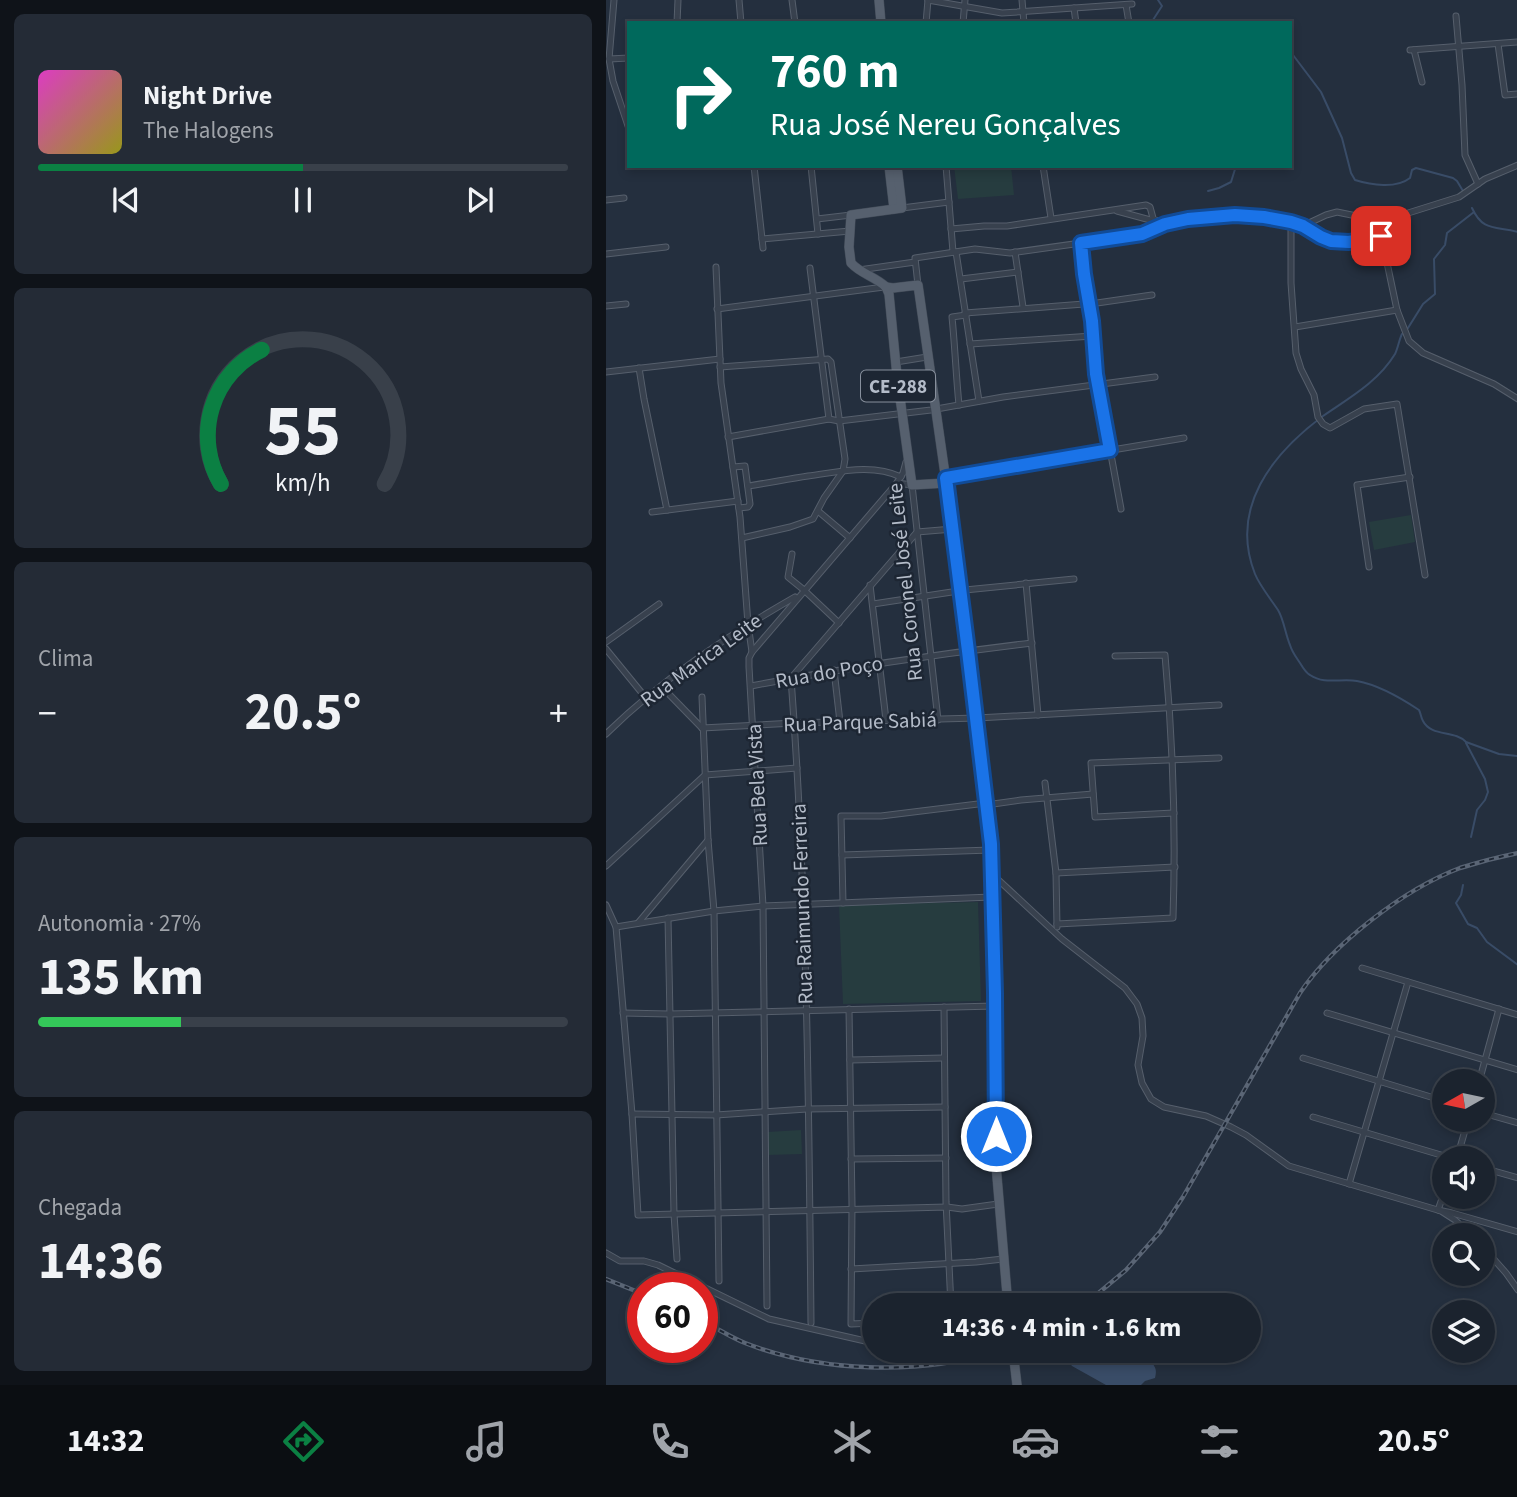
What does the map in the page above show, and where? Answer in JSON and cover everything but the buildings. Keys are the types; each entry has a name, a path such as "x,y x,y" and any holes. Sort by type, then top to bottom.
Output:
{"main road":[{"path":"873,0 875,21"},
{"path":"879,0 881,21"},
{"path":"889,168 898,209"},
{"path":"897,168 898,209"},
{"path":"898,209 851,215 849,259 852,265 886,287 918,285"},
{"name":"CE-288","path":"918,285 953,529 991,850 995,1151 1007,1293"},
{"name":"Rua Coronel José Leite","path":"886,287 912,485"},
{"path":"912,485 946,481"},
{"path":"1014,1363 1017,1385"}],"street":[{"path":"614,0 610,59 613,81 627,123"},
{"path":"677,21 678,0"},
{"path":"739,0 741,21"},
{"path":"792,0 795,21"},
{"path":"926,21 928,0 964,3 1002,13 1129,4 1129,21"},
{"path":"1022,0 1024,21"},
{"path":"963,21 964,3"},
{"path":"1073,8 1076,21"},
{"path":"1456,16 1465,155 1478,184"},
{"path":"1422,82 1412,50 1518,42"},
{"path":"1498,44 1505,95 1518,94"},
{"path":"610,59 627,58"},
{"path":"621,104 627,103"},
{"path":"1298,224 1307,224 1337,212 1379,219 1397,216 1456,198 1497,174 1515,167"},
{"path":"754,168 762,248"},
{"path":"811,168 818,234"},
{"path":"946,168 951,229 979,401"},
{"path":"1043,168 1051,218"},
{"path":"606,200 624,198"},
{"path":"898,209 949,202"},
{"path":"951,229 1007,226 1148,205 1152,217 1162,224"},
{"path":"1114,210 1162,224"},
{"path":"817,219 851,215"},
{"path":"859,270 978,249 1004,253 1081,243 1142,234 1162,224 1235,215 1291,222 1331,241 1349,242 1381,236 1386,242 1386,257 1397,310 1406,338 1423,353 1494,384 1518,399"},
{"path":"1291,222 1291,283 1296,353 1314,395 1320,419 1330,429 1364,410 1397,404 1425,575"},
{"path":"762,239 850,231"},
{"path":"1081,243 1098,384 1121,509"},
{"path":"606,254 666,247"},
{"path":"1015,252 1023,307"},
{"path":"915,260 918,285"},
{"name":"Rua Bela Vista","path":"716,267 720,366 739,505 752,652 749,662 763,906 767,1306"},
{"path":"810,268 829,419"},
{"path":"961,279 1018,272"},
{"path":"717,309 886,287"},
{"path":"959,405 952,317 1023,307 1125,300 1152,295"},
{"path":"606,306 626,304"},
{"path":"1295,327 1397,310"},
{"path":"971,344 1093,336"},
{"path":"896,362 927,357"},
{"path":"606,372 720,359"},
{"path":"720,366 828,359 831,362 845,459 843,471 813,519 742,538"},
{"path":"639,368 667,510"},
{"path":"728,437 829,419 839,421 935,409 1155,377"},
{"path":"946,481 1184,438"},
{"name":"Rua Coronel José Leite","path":"899,480 906,466 906,440"},
{"path":"652,512 739,505 748,507 750,504 745,466 733,467"},
{"path":"748,486 843,471 880,470 912,485"},
{"path":"1369,567 1357,485 1410,477"},
{"path":"752,652 899,480"},
{"name":"Rua Coronel José Leite","path":"912,485 938,720"},
{"path":"818,511 850,538"},
{"path":"791,678 917,532 953,529"},
{"path":"792,554 787,577 839,623"},
{"path":"873,604 1074,579"},
{"path":"1026,583 1038,715"},
{"path":"870,585 886,720"},
{"name":"Rua Marica Leite","path":"606,734 646,698 706,652 803,592"},
{"path":"606,642 660,604"},
{"name":"Rua do Poço","path":"751,686 931,655 1032,643"},
{"path":"606,649 646,698"},
{"path":"1057,924 1173,918 1173,760 1165,655 1115,656"},
{"path":"834,670 840,722"},
{"name":"Rua Raimundo Ferreira","path":"791,678 807,1010 811,1323"},
{"path":"661,686 702,728"},
{"path":"702,696 714,911 719,1281"},
{"name":"Rua Parque Sabiá","path":"702,728 938,720 1219,705"},
{"path":"1174,813 1095,817 1091,764 1218,758"},
{"path":"606,866 705,775 797,768"},
{"path":"1045,783 1056,873 1056,933"},
{"path":"843,903 841,816 881,816 1093,794"},
{"path":"638,923 708,840"},
{"path":"842,855 991,850"},
{"path":"1056,873 1175,867"},
{"path":"992,874 1056,933 1125,988 1137,1004 1142,1017 1143,1036 1138,1065 1142,1083 1151,1099 1164,1107 1206,1116 1231,1126 1289,1166 1518,1232"},
{"path":"616,927 763,906 992,897"},
{"path":"606,905 616,927 638,1215 947,1207 962,1209 998,1204"},
{"path":"668,918 677,1259"},
{"path":"1362,968 1518,1015"},
{"path":"1349,1184 1408,982"},
{"path":"624,1013 995,1006"},
{"path":"944,1007 950,1293"},
{"path":"849,1009 851,1324 862,1324"},
{"path":"1482,1069 1498,1009"},
{"path":"1327,1013 1518,1070"},
{"path":"850,1060 944,1058"},
{"path":"1302,1058 1432,1097"},
{"path":"632,1114 716,1115 807,1109 945,1107"},
{"path":"1495,1116 1518,1123"},
{"path":"1313,1117 1432,1152"},
{"path":"851,1159 946,1158"},
{"path":"1495,1171 1518,1178"},
{"path":"1438,1210 1458,1223"},
{"path":"606,1254 620,1261 644,1261 658,1265 769,1319 862,1340"},
{"path":"851,1269 1003,1259"},
{"path":"1495,1261 1517,1288"}],"green space":[{"path":"954,168 1011,168 1014,195 958,199"},
{"path":"1411,515 1415,542 1374,550 1369,522"},
{"path":"978,902 981,1001 843,1004 839,905"},
{"path":"801,1130 802,1154 768,1155 767,1132"}],"water":[{"path":"1070,1363 1152,1363 1156,1373 1155,1378 1141,1385 1106,1385"}],"waterway":[{"path":"1152,21 1162,6 1158,0"},
{"path":"1292,54 1321,92 1342,138 1355,180 1398,184 1410,178 1412,170 1416,168 1453,178 1463,191"},
{"path":"1208,191 1231,182 1235,168"},
{"path":"1472,208 1485,225 1518,232"},
{"path":"1408,328 1423,304 1435,294 1434,259 1445,245 1447,233 1474,212"},
{"path":"1402,334 1395,354 1380,373 1304,431 1272,465 1252,505 1247,527 1248,550 1255,574 1280,614 1293,652 1309,674 1321,680 1351,680 1373,686 1419,710 1427,726 1437,732 1456,736 1499,754 1518,756"},
{"path":"1466,743 1485,779 1488,792 1477,810 1471,837"},
{"path":"1463,885 1456,903 1468,924 1477,928 1487,942 1518,965"}],"railway":[{"path":"1099,1293 1126,1270 1160,1232 1183,1197 1300,993 1331,956 1371,920 1438,877 1460,868 1518,853"},
{"path":"606,1279 627,1288"},
{"path":"718,1330 739,1341 774,1353 837,1365 902,1367 940,1363"}],"route":[{"path":"996,1136 991,844 946,478 1110,450 1096,374 1081,243 1142,234 1165,224 1188,219 1235,215 1291,222 1331,241 1349,242 1381,236"}]}
